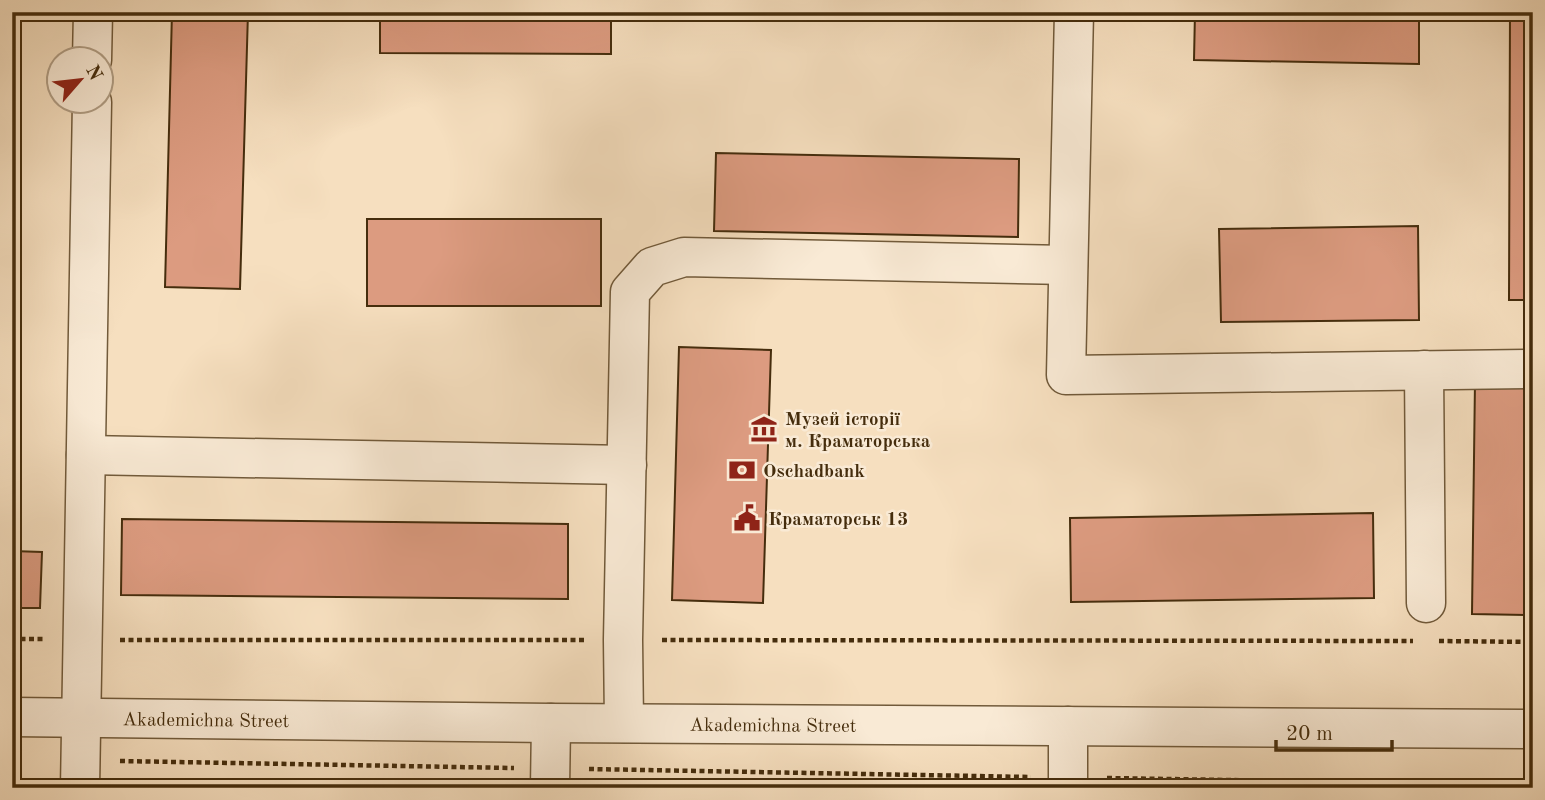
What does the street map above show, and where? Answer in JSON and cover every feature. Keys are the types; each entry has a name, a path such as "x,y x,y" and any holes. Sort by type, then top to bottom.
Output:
{"street":[{"path":"92,46 93,12"},
{"path":"1074,12 1066,374 1533,369"},
{"path":"80,774 92,116"},
{"path":"624,723 629,292 652,267 684,257 1068,265"},
{"path":"1424,370 1426,603"},
{"path":"86,455 627,465"},
{"name":"Akademichna Street","path":"12,717 1533,729"},
{"path":"550,778 551,723"},
{"path":"1068,726 1068,782"}],"path":[{"path":"12,639 1533,642"},
{"path":"80,774 1533,785"}],"building":[{"path":"172,12 248,12 240,289 165,287"},
{"path":"380,12 611,12 611,54 380,53"},
{"path":"1195,12 1419,12 1419,64 1194,60"},
{"path":"1510,12 1533,12 1533,300 1509,300"},
{"path":"716,153 1019,159 1018,237 714,231"},
{"path":"367,219 601,219 601,306 367,306"},
{"path":"1418,226 1419,320 1221,322 1219,229"},
{"path":"679,347 771,350 763,603 672,600"},
{"path":"1475,381 1533,381 1533,615 1472,614"},
{"path":"1373,513 1374,598 1071,602 1070,518"},
{"path":"122,519 568,524 568,599 121,595"},
{"path":"12,551 42,552 40,608 12,608"}],"place":[{"name":"Музей історії м. Краматорська","path":"764,429"},
{"name":"Oschadbank","path":"742,470"},
{"name":"Краматорськ 13","path":"747,518"}]}
